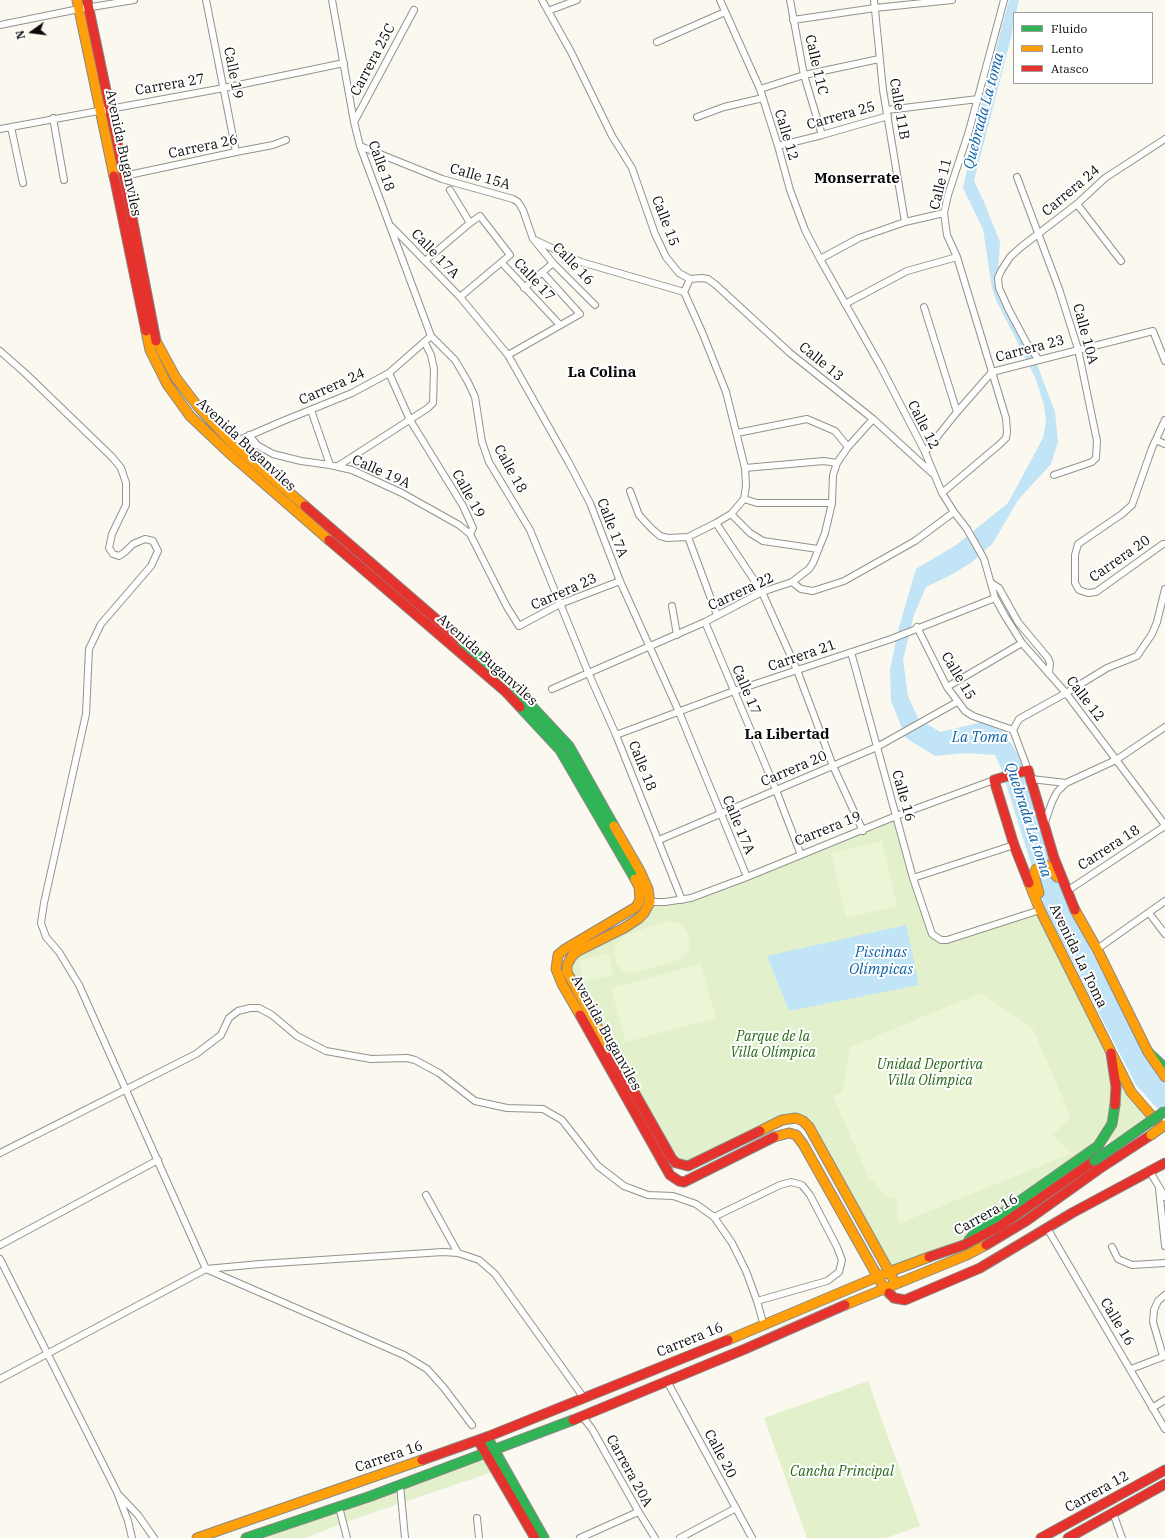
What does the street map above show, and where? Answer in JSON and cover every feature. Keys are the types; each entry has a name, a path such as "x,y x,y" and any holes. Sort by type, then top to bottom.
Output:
{"main road":[{"name":"Avenida Buganviles","path":"83,4 110,108 157,344 176,378 199,408 232,443 512,685 568,746 640,871 648,889 650,902 644,913 638,919 578,951 572,956 567,965 567,972 676,1164 688,1166 782,1120 796,1118 803,1121 809,1127 889,1272"},
{"name":"Avenida Buganviles","path":"83,4 100,110 150,350 167,384 190,416 228,452 505,691 560,750 639,887 640,900 633,910 565,949 558,955 556,969 562,984 665,1168 675,1179 684,1182 778,1135 789,1132 796,1135 803,1144 877,1278"},
{"name":"Carrera 19","path":"998,779 1028,773"},
{"name":"Avenida La Toma","path":"1028,773 1054,858 1077,916 1097,949 1148,1052 1165,1076"},
{"name":"Avenida La Toma","path":"998,779 1014,845 1040,910 1132,1092 1145,1109 1165,1128"},
{"path":"1048,924 1034,875 1036,869 1042,866 1050,867 1053,870 1077,916"},
{"path":"1148,1052 1165,1068"},
{"path":"964,1245 977,1230 1053,1179 1088,1153 1101,1141 1112,1124 1116,1100 1116,1087 1111,1053"},
{"name":"Carrera 16","path":"246,1538 400,1485 582,1416 884,1288 966,1255 1026,1222 1165,1111"},
{"name":"Carrera 16","path":"197,1538 487,1437 764,1326 889,1272 964,1245 994,1230 1096,1165 1165,1125"},
{"path":"877,1278 894,1298 905,1300 912,1298 980,1268 1072,1213 1149,1170 1165,1163"},
{"path":"889,1272 896,1284"},
{"path":"487,1437 489,1451 535,1538"},
{"path":"478,1440 489,1451 544,1538"},
{"name":"Carrera 12","path":"1041,1538 1165,1470"},
{"name":"Carrera 12","path":"1068,1538 1165,1484"}],"street":[{"path":"0,25 83,4 134,0"},
{"name":"Calle 19","path":"206,0 236,152"},
{"name":"Calle 18","path":"332,0 354,122 360,146 431,336 455,360 475,397 482,442 489,462 530,530 588,672 616,735 682,900"},
{"name":"Calle 15","path":"542,0 571,52 612,136 632,168 655,234 666,258 679,273 690,280"},
{"path":"548,11 577,0"},
{"name":"Calle 12","path":"720,0 760,89 790,190 805,230 881,367 925,452 942,493 967,529 984,559 995,598 1022,644 1066,693 1165,826"},
{"name":"Calle 11C","path":"790,0 804,75 822,135"},
{"name":"Calle 11B","path":"874,0 879,59 905,222"},
{"path":"793,20 874,8 952,0"},
{"name":"Calle 11","path":"992,372 948,235 944,213 948,195 978,99 1004,0"},
{"name":"Carrera 25C","path":"354,122 414,10"},
{"path":"657,42 725,12"},
{"path":"760,89 804,75 879,59"},
{"name":"Carrera 27","path":"0,129 53,118 224,88 344,63"},
{"path":"697,117 724,107 762,98"},
{"name":"Carrera 25","path":"778,146 822,135 887,113 978,99"},
{"path":"53,118 64,180"},
{"path":"11,127 23,183"},
{"name":"Carrera 24","path":"1038,360 1012,317 999,288 998,278 1001,271 1010,257 1077,204 1105,178 1165,139"},
{"name":"Carrera 26","path":"124,176 273,145 286,140"},
{"name":"Calle 15A","path":"360,146 442,179 513,199 518,202 523,210 533,239"},
{"name":"Calle 10A","path":"1017,177 1059,288 1078,349 1096,441 1096,458 1092,462 1054,475"},
{"path":"425,261 470,223 450,190"},
{"path":"1077,204 1121,261"},
{"path":"820,259 859,238 905,222 944,213"},
{"name":"Calle 17","path":"470,223 480,216 510,255 502,263 560,325"},
{"name":"Calle 17A","path":"390,225 460,297 508,356 569,463 590,503 620,581 679,712 747,878"},
{"path":"533,239 581,262 684,292 726,392 745,468 746,486 744,499 731,514 688,536 668,538 660,536 650,528 639,515 630,490"},
{"name":"Calle 16","path":"533,239 553,263 595,305"},
{"path":"845,304 907,271 956,257"},
{"path":"460,297 502,263"},
{"path":"524,288 553,263"},
{"path":"508,356 580,314 542,272"},
{"name":"Calle 13","path":"690,280 708,278 790,353 873,419 934,475"},
{"path":"684,292 690,280"},
{"path":"924,307 957,412"},
{"name":"Carrera 23","path":"925,452 992,372 1153,331 1165,360"},
{"name":"Carrera 24","path":"232,443 352,394 390,373 431,336"},
{"path":"338,466 410,420 433,403 434,370 431,355 425,342"},
{"path":"0,351 112,457 121,468 126,483 126,505 112,534 109,548 113,554 119,556 126,552 133,544 145,539 153,541 158,551 151,566 101,624 88,649 86,714 44,903 41,923 46,937 59,952 79,985 206,1269 404,1355 427,1370 444,1388 472,1425"},
{"path":"942,493 1006,438 1006,418 992,372"},
{"name":"Calle 19","path":"390,373 410,420 463,506 473,528 470,534 507,607 519,626"},
{"name":"Calle 19A","path":"311,410 330,465 352,470 402,493 459,525 470,534"},
{"path":"792,582 813,563 824,533 832,503 833,475 837,463 848,447 873,419"},
{"path":"736,433 808,420 835,431 848,447"},
{"path":"1165,420 1156,440 1165,444"},
{"path":"249,435 257,445 273,454 301,461 330,465"},
{"name":"Carrera 20","path":"1156,440 1132,505 1122,514 1078,544 1075,555 1075,583 1079,590 1088,593 1096,592 1164,544"},
{"path":"745,468 824,461 837,463"},
{"path":"744,499 757,503 832,503"},
{"name":"Carrera 22","path":"552,689 705,622 762,592 792,582 801,589 813,591 844,581 915,541 954,512"},
{"path":"731,514 750,533 763,541 818,549"},
{"path":"716,523 762,592 797,670 833,766 863,831"},
{"path":"688,536 717,615"},
{"path":"1164,544 1165,537"},
{"name":"Carrera 23","path":"519,626 560,604 620,581"},
{"path":"991,583 999,588 1018,622 1048,658 1050,663 1049,674"},
{"path":"1013,730 1018,719 1066,693 1107,668 1137,656 1152,634 1157,622 1165,589"},
{"name":"Carrera 21","path":"616,735 734,691 891,639 995,598"},
{"path":"672,606 676,635"},
{"name":"Calle 17","path":"705,622 776,790 801,855"},
{"name":"Calle 15","path":"915,629 947,688 965,711 973,716 1013,730"},
{"path":"947,688 1022,644"},
{"name":"Calle 16","path":"851,652 913,878 932,934 941,940 947,940 1040,910"},
{"name":"Carrera 20","path":"659,840 877,747 957,702"},
{"path":"1044,825 1057,792 1066,783 1116,760 1165,727"},
{"name":"Avenida La Toma","path":"1013,730 1028,773"},
{"name":"Carrera 19","path":"1028,773 1066,783"},
{"name":"Carrera 19","path":"640,900 665,902 691,898 747,878 896,816 998,779"},
{"name":"Carrera 18","path":"1067,891 1165,826"},
{"path":"913,878 1014,845"},
{"path":"1097,949 1165,901"},
{"path":"1149,913 1165,934"},
{"path":"0,1153 196,1054 220,1035 229,1018 238,1011 250,1008 259,1008 272,1015 297,1036 326,1051 371,1059 407,1058 415,1060 439,1073 475,1101 507,1108 543,1109 562,1120 598,1166 624,1186 648,1195 673,1196 696,1204 714,1217 732,1243 746,1271 764,1326"},
{"path":"0,1245 158,1160"},
{"path":"1149,1170 1165,1198"},
{"path":"714,1217 780,1185 791,1182 802,1185 810,1195 834,1240 842,1260 838,1272 827,1281 757,1301"},
{"path":"1159,1189 1165,1246"},
{"path":"426,1195 458,1252"},
{"name":"Calle 16","path":"1047,1228 1165,1429"},
{"path":"1112,1248 1118,1259 1132,1265 1165,1263"},
{"path":"0,1379 206,1269 260,1264 458,1252 479,1260 495,1274 584,1398"},
{"path":"0,1259 116,1492 128,1521 132,1538"},
{"path":"1131,1369 1164,1356 1153,1322 1154,1310 1158,1301 1165,1295"},
{"name":"Calle 20","path":"667,1381 752,1538"},
{"path":"1152,1408 1165,1400"},
{"name":"Carrera 20A","path":"582,1416 592,1428 638,1512 655,1538"},
{"path":"400,1485 405,1538"},
{"path":"116,1492 138,1515 154,1538"},
{"path":"339,1507 347,1538"},
{"path":"680,1538 736,1508"},
{"path":"580,1538 638,1512"},
{"path":"1113,1513 1122,1538"},
{"path":"476,1518 479,1538"}],"green space":[{"name":"Unidad Deportiva Villa Olimpica","path":"896,816 929,928 941,940 1038,911 1130,1088 1151,1115 1109,1143 1105,1137 964,1245 889,1272 809,1127 796,1118 694,1163 676,1163 567,965 572,956 624,928 650,902 682,900"},
{"path":"882,841 897,906 846,918 831,853"},
{"path":"667,921 680,924 688,934 690,945 683,957 679,960 635,973 626,972 617,965 614,954 615,946 618,941 626,935"},
{"path":"608,953 613,975 585,982 579,961"},
{"path":"701,964 716,1018 626,1042 611,988"},
{"path":"981,993 1032,1027 1071,1117 1053,1135 1072,1153 898,1224 897,1198 887,1198 872,1180 870,1181 833,1096 842,1093 850,1047"},
{"name":"Cancha Principal","path":"868,1381 920,1526 886,1538 807,1538 764,1418"},
{"path":"484,1452 495,1471 343,1523 306,1538 247,1538"}],"water":[{"name":"La Toma","path":"1009,0 1019,0 1016,12 1013,12 1012,34 974,181 1000,242 997,286 1008,316 1038,367 1055,412 1058,442 1051,464 1018,500 993,543 972,562 951,575 926,587 914,615 903,660 908,696 918,718 940,732 982,722 1004,732 1016,751 1031,786 1063,890 1091,951 1151,1066 1161,1081 1165,1084 1165,1117 1136,1085 1045,908 1001,768 995,755 966,753 935,756 906,738 891,701 890,669 899,627 916,569 956,545 1008,503 1043,438 1046,422 1044,405 1035,377 996,300 992,288 983,229 963,188 980,109"},
{"name":"Piscinas Olímpicas","path":"906,925 919,985 789,1011 767,956"}],"traffic: fast":[{"path":"459,639 512,685 569,746 614,826"},
{"path":"520,707 560,750 635,879"},
{"path":"1148,1052 1165,1068"},
{"path":"969,1240 977,1231 1098,1146 1112,1124 1115,1105"},
{"path":"1094,1161 1165,1111"},
{"path":"246,1538 371,1496 573,1420"},
{"path":"487,1437 544,1538"}],"traffic: slow":[{"path":"77,0 114,176"},
{"path":"146,331 150,350 167,384 190,416 228,452 329,540"},
{"path":"156,341 176,378 199,408 232,443 305,506"},
{"path":"612,1053 567,972 567,965 572,956 578,951 624,928 638,919 644,913 650,902 648,889 640,871 614,826"},
{"path":"1039,893 1034,875 1036,869 1046,865 1050,867 1057,877"},
{"path":"580,1015 562,984 556,969 558,955 565,949 636,907 640,900 639,887 635,879"},
{"path":"1029,883 1040,910 1131,1092 1158,1123"},
{"path":"1075,910 1097,949 1148,1052 1165,1077"},
{"path":"760,1131 782,1120 796,1118 803,1121 809,1127 896,1284"},
{"path":"1151,1135 1165,1125"},
{"path":"774,1137 789,1133 796,1135 803,1144 884,1288 889,1293"},
{"path":"845,1305 967,1255 986,1245"},
{"path":"728,1340 889,1272 929,1257"},
{"path":"197,1538 422,1460"}],"traffic: jam":[{"path":"87,0 124,176 156,341"},
{"path":"114,176 146,331"},
{"path":"305,506 459,639"},
{"path":"329,540 505,691 520,707"},
{"path":"1029,883 1014,845 994,780 1028,770 1054,858 1075,910"},
{"path":"580,1015 670,1175 679,1181 684,1182 774,1137"},
{"path":"612,1053 672,1159 676,1163 688,1166 760,1131"},
{"path":"1111,1053 1116,1087 1115,1105"},
{"path":"986,1245 1026,1221 1099,1169 1151,1135"},
{"path":"929,1257 964,1245 1000,1226 1094,1161"},
{"path":"889,1293 894,1298 905,1300 980,1268 1072,1213 1165,1163"},
{"path":"573,1420 745,1349 845,1305"},
{"path":"422,1460 487,1437 728,1340"},
{"path":"478,1440 535,1538"},
{"path":"1041,1538 1165,1470"},
{"path":"1068,1538 1165,1484"}],"district":[{"name":"Monserrate","path":"857,179"},
{"name":"La Colina","path":"602,373"},
{"name":"La Libertad","path":"787,735"}],"water label":[{"name":"Quebrada La toma","path":"984,111"},
{"name":"Quebrada La toma","path":"1028,820"}],"park label":[{"name":"Parque de la Villa Olímpica","path":"773,1046"}]}
